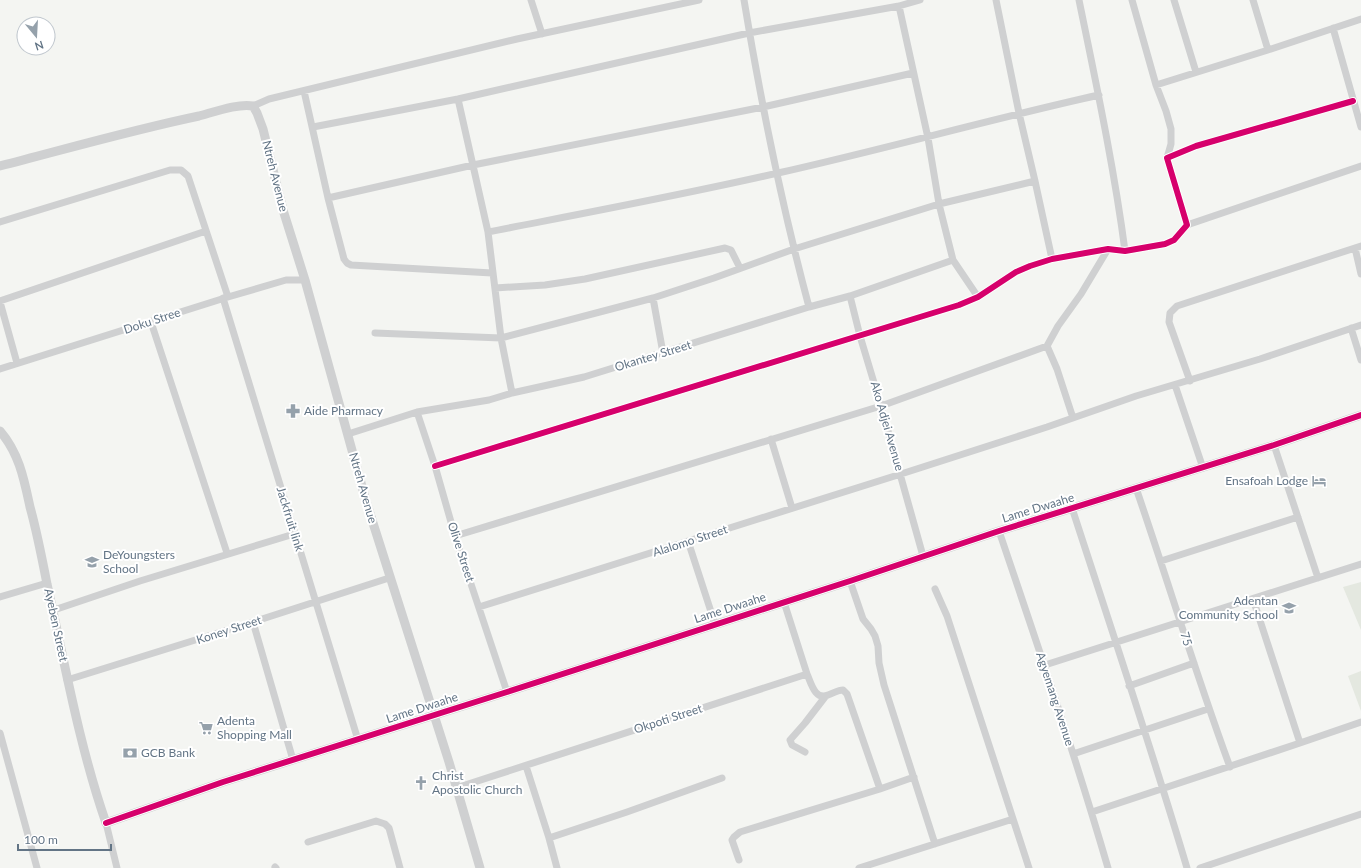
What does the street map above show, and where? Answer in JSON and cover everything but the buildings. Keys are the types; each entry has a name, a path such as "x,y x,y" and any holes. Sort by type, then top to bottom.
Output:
{"street":[{"path":"531,0 542,34"},
{"path":"0,166 166,123 249,105 253,106 269,99 542,34 699,0"},
{"path":"744,0 763,107 794,249 809,307"},
{"path":"313,127 458,99 749,33 899,6 920,0"},
{"path":"996,0 1018,113 1052,259"},
{"path":"1079,0 1099,94 1126,251"},
{"path":"1132,0 1156,84 1171,129 1171,144 1167,158 1187,225"},
{"path":"1174,0 1196,72"},
{"path":"1252,0 1268,50"},
{"path":"899,6 928,138 939,204 953,260 978,297"},
{"path":"1156,84 1268,50 1361,19"},
{"path":"1333,28 1361,127"},
{"path":"328,198 473,165 763,107 913,73"},
{"path":"304,91 328,198 344,259 347,263 351,265 492,273"},
{"path":"488,232 777,173 928,138 1018,113 1099,94"},
{"path":"458,99 488,232 501,338 512,393"},
{"path":"1167,158 1196,146 1353,101"},
{"name":"Ntreh Avenue","path":"253,106 257,112 263,129 283,210 366,501 480,868"},
{"path":"435,466 959,305 978,297 1016,272 1052,259 1108,249 1126,251 1165,244 1174,240 1187,225 1361,166"},
{"name":"Jackfruit link","path":"0,222 170,170 181,170 188,176 206,231 294,534 358,740"},
{"path":"375,332 501,338 653,298 794,249 939,204 1035,182"},
{"path":"17,363 0,302 206,231"},
{"path":"1190,381 1169,322 1170,313 1177,306 1358,247 1361,274"},
{"path":"495,288 545,285 585,279 725,248 731,250 740,268"},
{"path":"455,536 882,406 1047,346 1058,326 1081,294 1108,249"},
{"name":"Okantey Street","path":"348,434 417,412 489,400 512,393 584,377 809,307 850,296 953,260"},
{"name":"Doku Stree","path":"0,369 151,322 225,297 286,280 304,280"},
{"name":"Ako Adjei Avenue","path":"850,296 923,556"},
{"path":"653,298 663,352"},
{"path":"151,322 228,553"},
{"name":"Alalomo Street","path":"479,607 901,474 1136,396 1260,359 1361,324"},
{"path":"1351,328 1361,360"},
{"path":"1047,346 1057,369 1073,418"},
{"path":"1175,385 1203,468"},
{"name":"Olive Street","path":"417,412 435,466 455,536 507,692"},
{"name":"Lame Dwaahe","path":"106,823 223,782 433,716 850,581 999,531 1203,468 1361,415"},
{"name":"Ayeben Street","path":"0,431 16,456 22,473 54,610 67,680 83,750 106,823"},
{"path":"771,439 792,508"},
{"path":"1274,445 1318,578"},
{"name":"75","path":"1136,488 1208,708 1230,767"},
{"path":"1072,508 1187,868"},
{"path":"1161,561 1298,517"},
{"name":"Agyemang Avenue","path":"999,531 1045,665 1092,812 1108,868"},
{"path":"54,610 228,553 294,534"},
{"path":"688,541 715,624"},
{"path":"1045,665 1361,564"},
{"name":"Koney Street","path":"67,680 390,578"},
{"path":"850,581 863,619 871,628 878,646 879,663 884,685 935,844"},
{"path":"0,597 47,583"},
{"path":"935,589 947,616 1029,868"},
{"path":"1253,599 1300,743"},
{"path":"784,602 807,674 814,690 820,696 825,697"},
{"path":"253,622 293,760"},
{"path":"1129,686 1194,663"},
{"name":"Okpoti Street","path":"456,788 807,674"},
{"path":"805,752 792,745 790,740 825,697 839,690 843,690 848,694 880,789"},
{"path":"1073,754 1208,708"},
{"path":"1092,812 1361,722"},
{"path":"0,733 37,868"},
{"path":"526,766 549,838 556,868"},
{"path":"739,860 732,840 740,832 914,777"},
{"path":"549,838 722,778"},
{"path":"1200,868 1361,814"},
{"path":"859,868 1013,819"},
{"path":"308,842 376,821 385,824 389,828 400,868"},
{"path":"106,823 117,868"}],"shaded area":[{"path":"1361,582 1361,630 1343,587"},
{"path":"1361,671 1361,711 1348,676"}],"cycle path":[{"path":"435,466 959,305 978,297 1016,272 1052,259 1108,249 1125,251 1165,244 1174,240 1187,225 1167,158 1196,146 1353,101"},
{"path":"106,823 223,782 507,692 999,531 1274,445 1361,415"}],"place":[{"name":"Aide Pharmacy","path":"293,411"},
{"name":"Ensafoah Lodge","path":"1319,481"},
{"name":"DeYoungsters School","path":"92,562"},
{"name":"Adentan Community School","path":"1289,608"},
{"name":"Adenta Shopping Mall","path":"206,728"},
{"name":"GCB Bank","path":"130,753"},
{"name":"Christ Apostolic Church","path":"421,783"}]}
